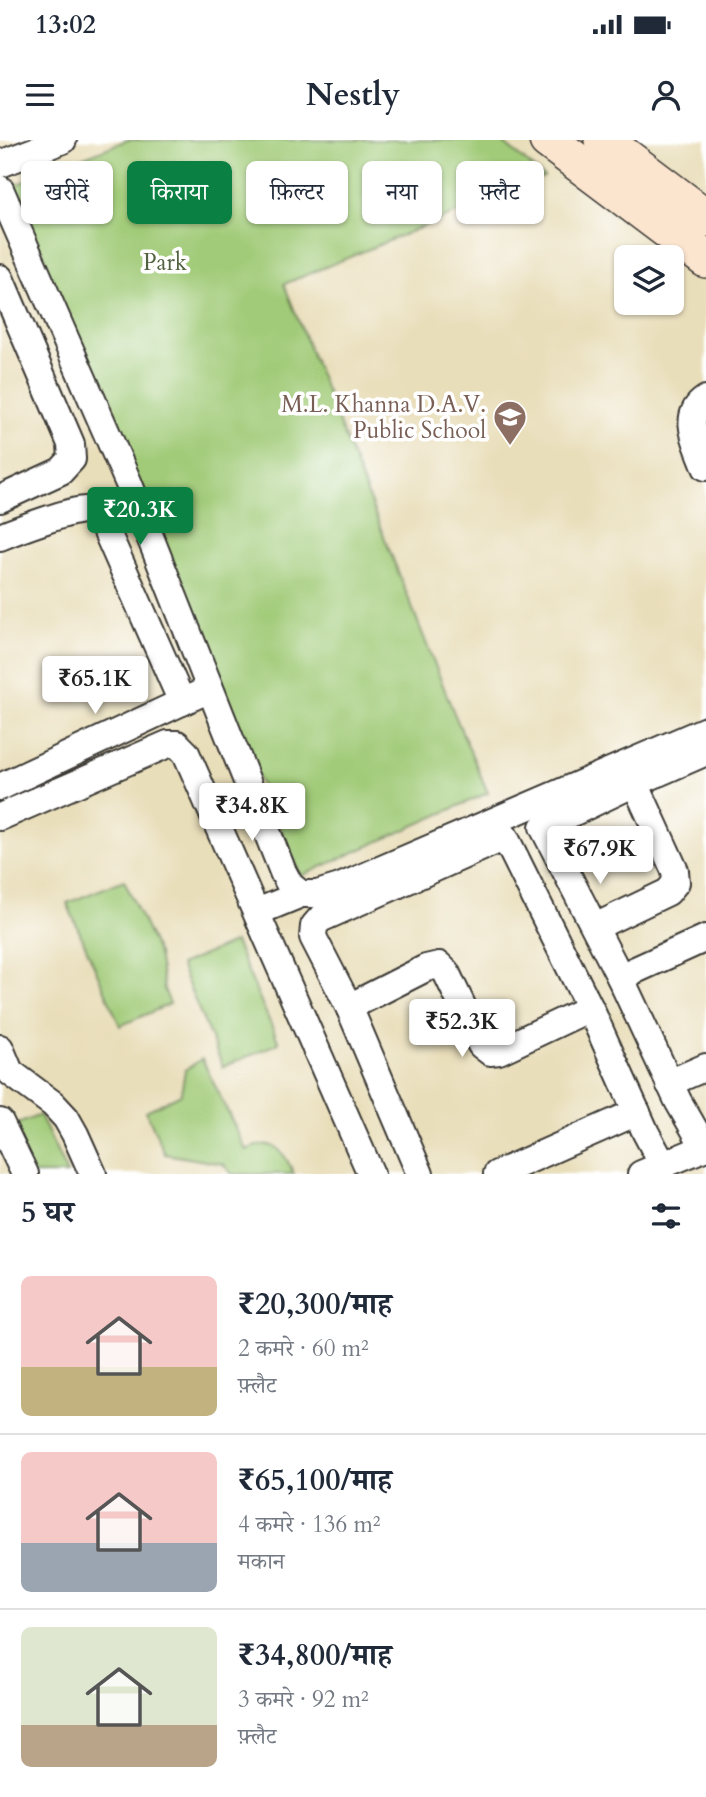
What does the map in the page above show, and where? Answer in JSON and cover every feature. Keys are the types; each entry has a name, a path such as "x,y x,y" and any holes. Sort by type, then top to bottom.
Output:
{"street":[{"path":"0,164 63,140"},
{"path":"548,140 706,259"},
{"path":"603,140 706,218"},
{"path":"0,189 129,484 283,872 290,885 301,894"},
{"path":"0,278 71,444 72,459 61,471 0,499"},
{"path":"706,399 693,412 692,428 706,467"},
{"path":"0,537 83,509 94,513 106,530 182,702"},
{"path":"0,787 210,689"},
{"path":"537,816 706,730"},
{"path":"0,817 168,744 177,744 186,752 371,1174"},
{"path":"257,912 301,894 317,894 340,887 635,783 706,752"},
{"path":"595,927 668,892 676,882 676,871 635,783"},
{"path":"501,829 590,1008 637,1112 652,1170 705,1148 687,1119 620,976 537,816"},
{"path":"420,1174 349,1007 313,937 314,926 320,919 501,829"},
{"path":"620,976 706,939"},
{"path":"349,1007 426,968 439,965 446,972 481,1045 490,1052 499,1051 590,1008"},
{"path":"0,1048 10,1072 53,1104 66,1118 93,1174"},
{"path":"669,1083 706,1068"},
{"path":"497,1174 637,1112"},
{"path":"0,1122 25,1174"}],"green space":[{"name":"Park","path":"127,140 500,140 525,161 456,161 456,213 442,219 442,161 362,161 362,224 430,224 284,284 488,793 301,876 2,190 21,182 21,224 113,224 113,161 74,161"},
{"path":"124,880 158,954 164,989 170,1004 120,1026 67,903"},
{"path":"235,942 279,1043 223,1067 180,965"},
{"path":"202,1059 246,1150 261,1145 274,1147 283,1154 294,1174 232,1174 223,1164 165,1154 146,1111 181,1094 185,1070"},
{"path":"40,1115 67,1174 31,1174 10,1127"}],"place":[{"name":"M.L. Khanna D.A.V. Public School","path":"510,447"}]}
